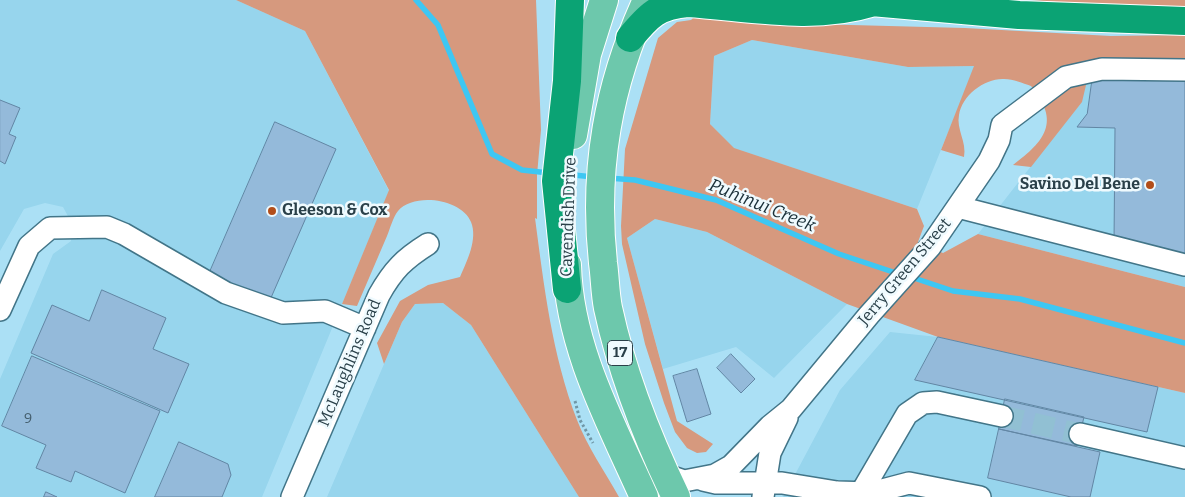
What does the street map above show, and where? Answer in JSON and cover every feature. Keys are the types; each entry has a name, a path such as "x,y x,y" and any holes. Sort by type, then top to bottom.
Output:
{"highway":[{"path":"567,289 562,221 556,181 565,145 570,0"},
{"path":"630,38 651,14 675,4 693,3 814,12 848,10 861,2 1019,15 1185,21"}],"main road":[{"name":"Cavendish Drive","path":"565,145 587,54 604,0"},
{"name":"Cavendish Drive","path":"647,0 618,71 603,148 600,224 608,306 630,389 671,486"},
{"name":"Cavendish Drive","path":"567,289 584,359 641,491"}],"street":[{"name":"Jerry Green Street","path":"671,486 684,481 715,475 731,466 770,426 791,409 869,315 930,247 990,161 999,140 1002,125 1066,77 1102,69 1185,70"},
{"path":"958,207 1185,265"},
{"path":"0,310 29,246 50,228 107,227 124,234 226,292 282,313 300,314 317,309 326,311 365,328"},
{"name":"McLaughlins Road","path":"292,497 389,277 404,259 428,244"},
{"path":"861,493 907,414 922,403 937,402 1002,416"},
{"name":"Jerry Green Street","path":"764,489 770,454 791,409"},
{"path":"1080,434 1185,458"},
{"path":"697,479 764,489 861,493 881,491 909,483 980,497"}],"shaded area":[{"path":"0,0 236,0 305,31 389,191 262,497 0,497 0,379 53,254 71,241 70,220 63,207 45,203 24,209 0,251"},
{"path":"236,0 536,0 541,130 537,175 537,219 535,218 550,320 561,371 577,420 591,449 619,497 579,497 471,325 443,303 415,304 402,322 384,364 377,343 400,301 428,285 460,277 472,243 473,229 471,222 466,214 448,203 426,200 415,201 405,205 395,216 357,306 342,304 389,190 305,31"},
{"path":"1030,0 1185,0 1185,12"},
{"path":"697,14 813,24 965,28 1111,36 1185,35 1185,62 1091,64 1082,102 1031,167 1013,165 1034,148 1041,139 1047,120 1040,99 1031,86 1018,81 997,79 989,81 976,89 965,101 958,120 965,151 964,157 941,150 974,66 908,67 752,40 714,56 710,124 734,148 917,209 924,226 918,242 943,253 978,234 1185,287 1185,393 938,337 847,304 707,232 655,219 627,238 677,421 713,444 706,452 697,453 687,448 675,432 645,344 622,244 621,226 625,149 658,38 677,22 691,20"},
{"path":"752,40 908,67 975,66 917,209 733,148 710,124 714,56"},
{"path":"1185,62 1185,287 978,234 1081,102 1091,64"},
{"path":"655,219 707,232 847,304 774,378 736,347 663,369 627,238"},
{"path":"443,303 471,325 579,497 327,497 402,322 415,304"},
{"path":"890,332 938,337 1185,393 1185,497 783,497 840,390"}],"building":[{"name":"Savino Del Bene","path":"1093,75 1185,76 1185,254 1114,243 1115,128 1077,127 1087,114"},
{"path":"0,100 20,108 9,134 16,137 5,164 0,161"},
{"name":"Gleeson & Cox","path":"275,122 336,149 270,300 209,274"},
{"path":"102,290 166,318 153,349 189,364 168,413 31,353 52,305 89,321"},
{"path":"938,337 1158,387 1147,432 915,380"},
{"path":"731,354 755,379 741,393 717,368"},
{"path":"32,356 160,411 125,493 75,471 71,482 36,468 46,445 2,426"},
{"path":"697,369 711,414 687,422 673,376"},
{"path":"1005,399 1084,417 1077,446 999,429"},
{"path":"999,429 1100,452 1090,497 1071,497 988,478"},
{"path":"179,442 228,464 231,475 222,497 155,497"},
{"path":"46,492 57,497 44,497"}],"waterway":[{"name":"Puhinui Creek","path":"416,0 438,25 492,154 522,170 549,173"},
{"name":"Puhinui Creek","path":"563,174 594,177"},
{"name":"Puhinui Creek","path":"608,178 635,180 716,200 839,254 899,274"},
{"name":"Puhinui Creek","path":"908,276 953,291 1020,299 1185,343"}],"tunnel":[{"path":"1002,416 1080,434"}],"place":[{"name":"Savino Del Bene","path":"1150,185"},
{"name":"Gleeson & Cox","path":"272,211"}]}
